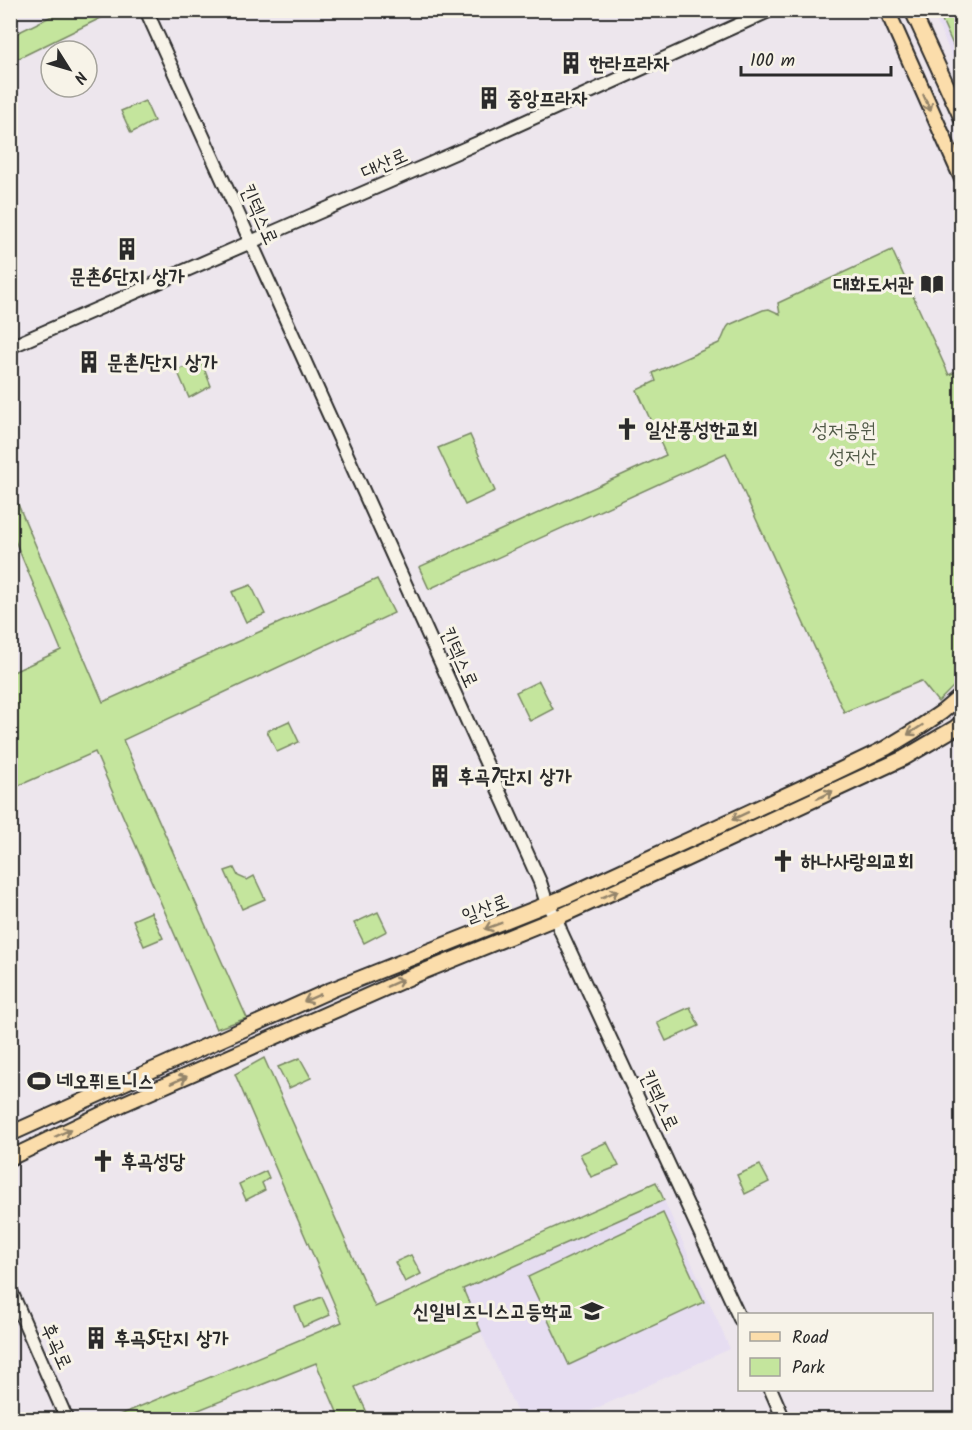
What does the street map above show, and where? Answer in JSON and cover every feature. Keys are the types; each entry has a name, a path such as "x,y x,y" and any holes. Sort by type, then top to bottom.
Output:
{"main road":[{"name":"킨텍스로","path":"146,10 540,882 547,904 556,918 738,1315"},
{"name":"대산로","path":"10,347 480,142 771,10"},
{"path":"887,10 962,179"},
{"path":"912,10 962,119"},
{"name":"일산로","path":"10,1134 331,990 547,904 824,778 886,748 942,712 962,695"},
{"name":"일산로","path":"10,1158 125,1103 404,979 556,918 904,758 962,722"},
{"name":"후곡로","path":"10,1289 67,1419"},
{"path":"772,1391 783,1419"}],"shaded area":[{"path":"932,11 961,11 961,77"},
{"name":"신일비즈니스고등학교","path":"664,1200 730,1349 572,1419 520,1419 462,1290"}],"green space":[{"path":"64,10 115,11 58,39 39,39 39,48 11,62 11,36"},
{"path":"938,11 961,11 961,63"},
{"path":"145,101 154,121 131,133 121,111"},
{"name":"성저공원","path":"892,250 949,375 961,369 961,679 938,702 921,681 844,712 726,453 429,589 419,567 666,455 637,390 656,381 653,373 719,343 729,325 763,310 769,309 780,314 778,303"},
{"path":"201,361 211,386 189,398 177,370"},
{"path":"470,435 495,491 465,505 438,448"},
{"path":"11,488 103,702 377,579 394,613 123,740 247,1018 216,1029 95,752 11,789 11,673 61,650 11,531"},
{"path":"251,585 265,614 246,622 232,592"},
{"path":"539,681 553,709 530,721 516,692"},
{"path":"289,721 299,742 277,752 267,731"},
{"path":"234,868 238,876 247,880 254,876 265,899 242,909 225,871"},
{"path":"151,912 163,938 144,946 133,920"},
{"path":"378,912 387,931 364,943 354,923"},
{"path":"690,1007 699,1026 666,1041 657,1022"},
{"path":"264,1058 375,1307 656,1182 664,1200 463,1289 481,1331 355,1387 370,1419 340,1419 316,1363 176,1419 110,1419 342,1322 235,1074"},
{"path":"300,1058 311,1078 289,1088 278,1067"},
{"path":"607,1142 619,1166 591,1177 580,1154"},
{"path":"760,1165 769,1182 745,1194 737,1175"},
{"path":"266,1171 269,1178 262,1183 265,1190 246,1200 239,1184"},
{"path":"663,1213 704,1302 569,1365 528,1277"},
{"path":"411,1255 421,1274 405,1282 395,1262"},
{"path":"322,1297 330,1315 303,1327 295,1307"}],"place":[{"name":"한라프라자","path":"571,63"},
{"name":"중앙프라자","path":"489,98"},
{"name":"문촌6단지 상가","path":"127,249"},
{"name":"대화도서관","path":"932,284"},
{"name":"문촌1단지 상가","path":"89,362"},
{"name":"일산풍성한교회","path":"627,429"},
{"name":"후곡7단지 상가","path":"440,776"},
{"name":"하나사랑의교회","path":"783,861"},
{"name":"네오퓌트니스","path":"39,1081"},
{"name":"후곡성당","path":"103,1161"},
{"name":"신일비즈니스고등학교","path":"592,1311"},
{"name":"후곡5단지 상가","path":"96,1338"}],"park label":[{"name":"성저산","path":"853,456"}]}
